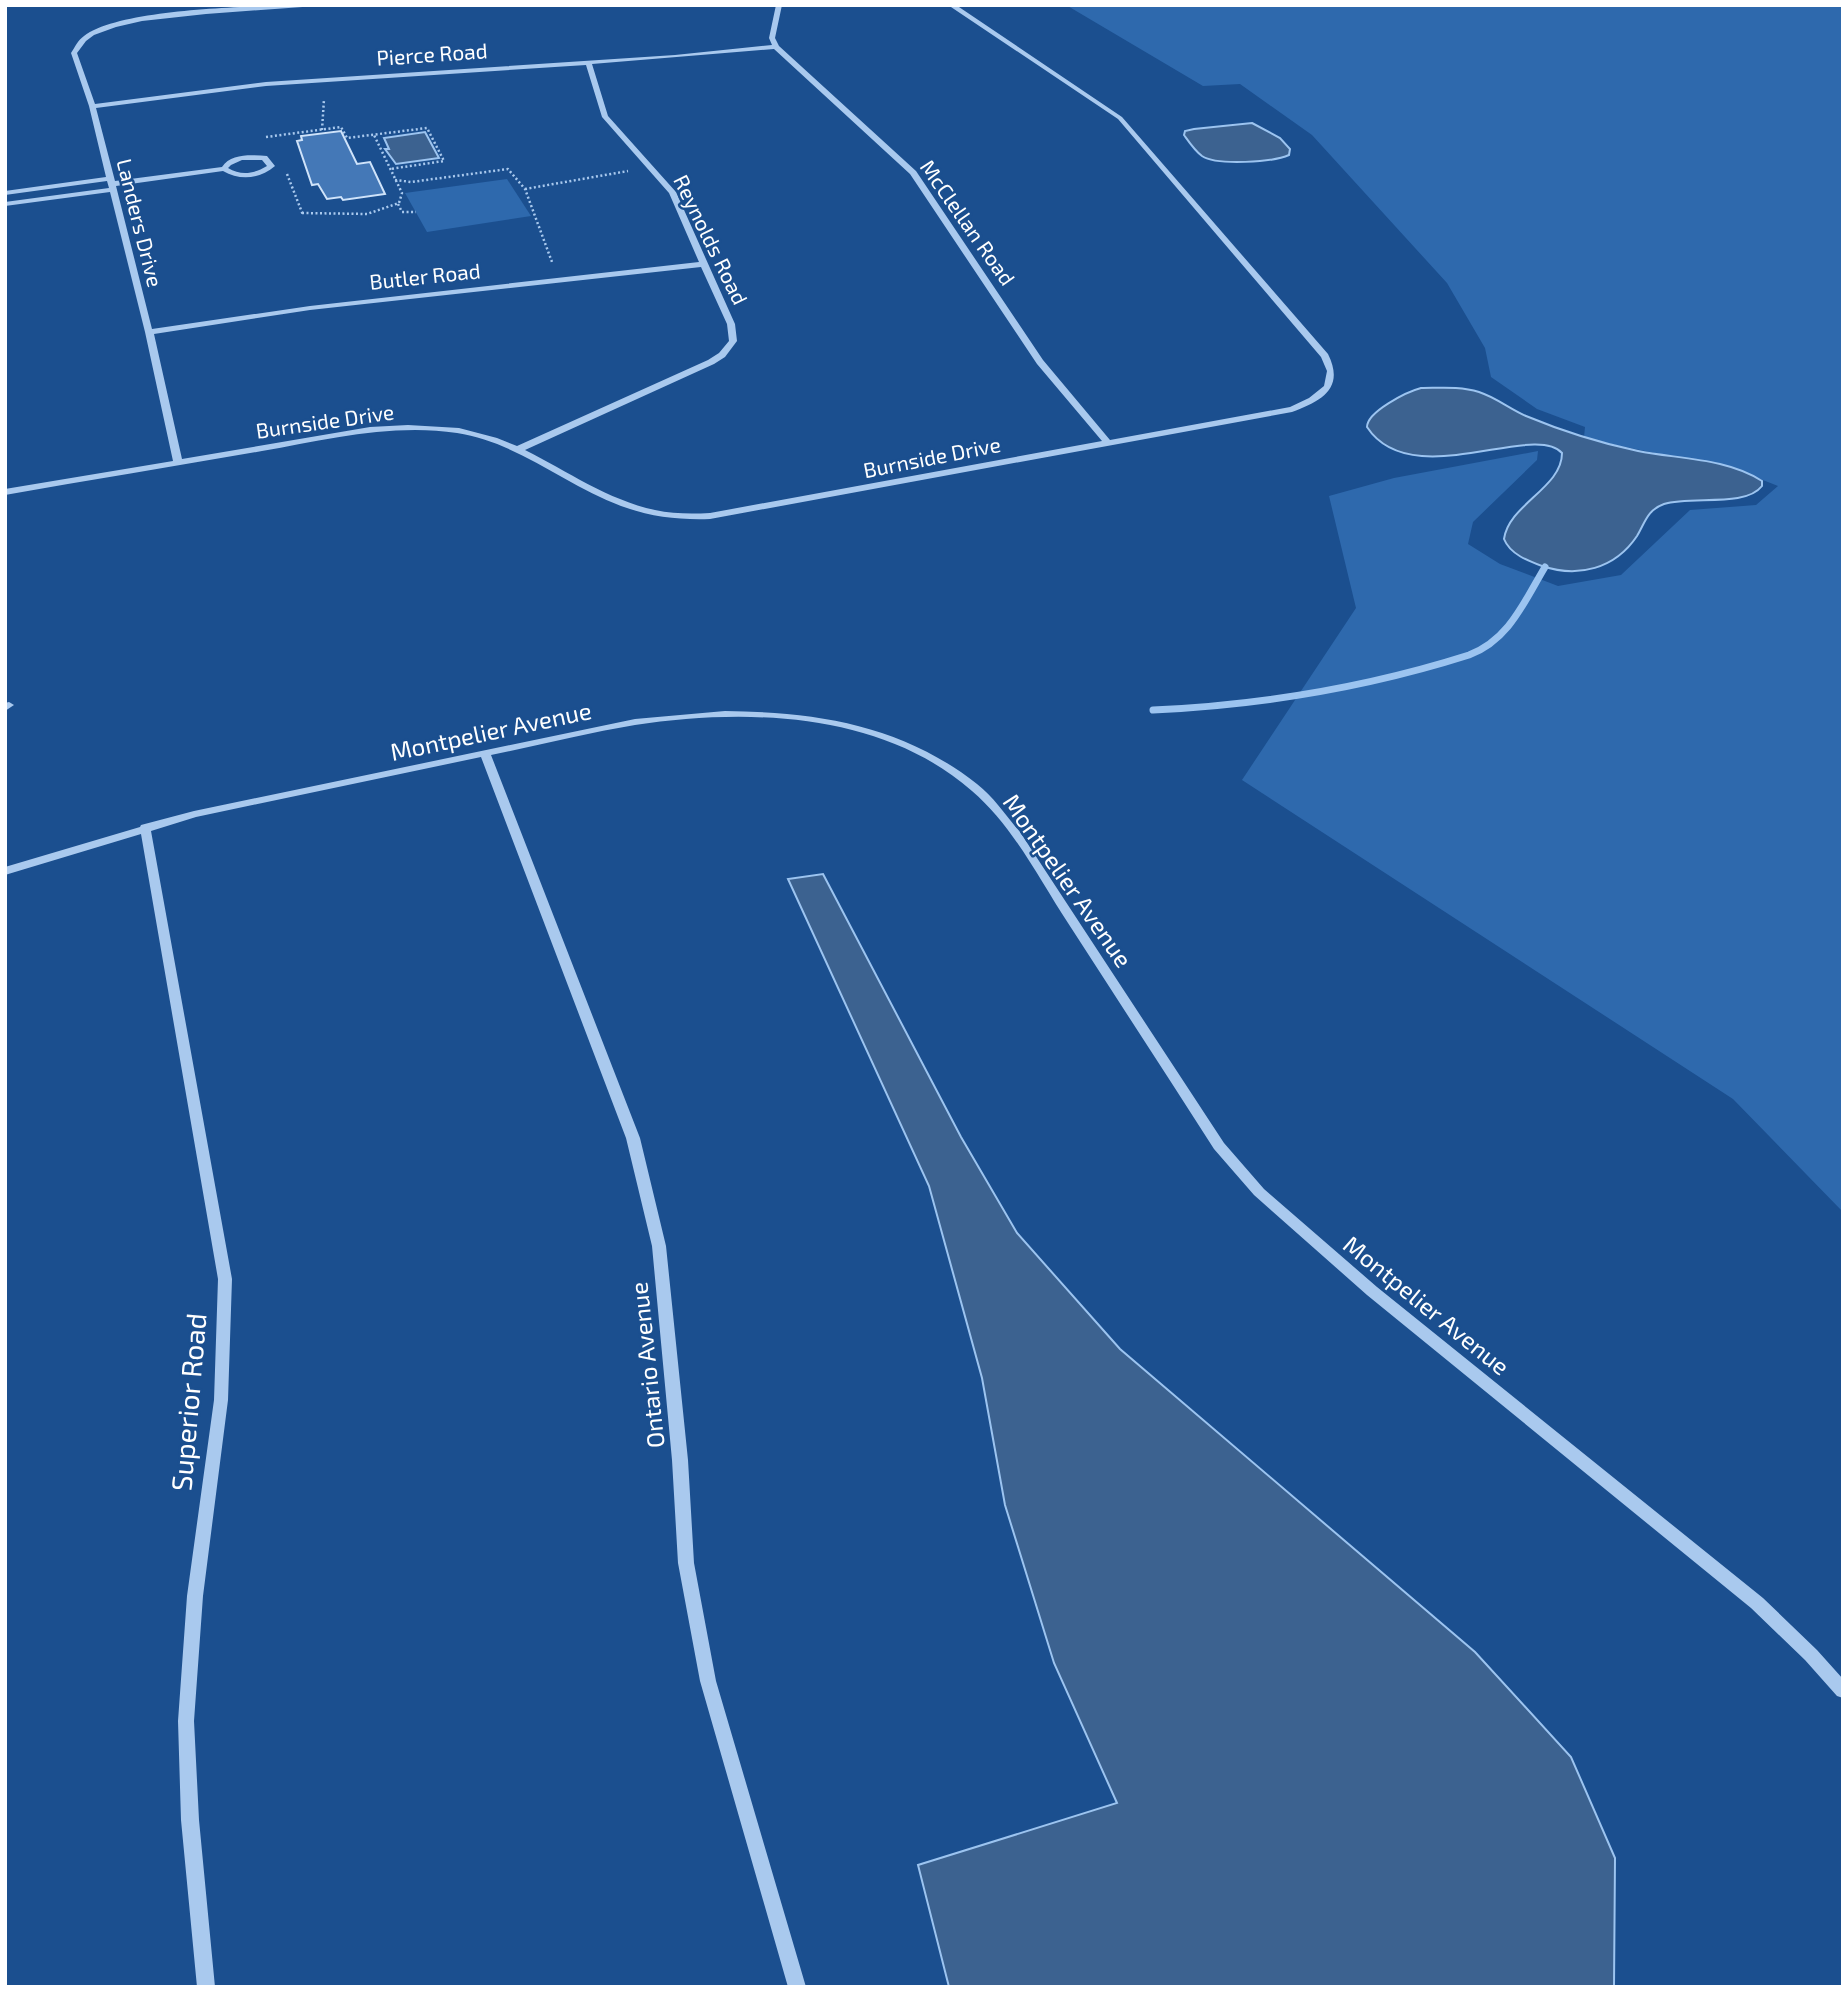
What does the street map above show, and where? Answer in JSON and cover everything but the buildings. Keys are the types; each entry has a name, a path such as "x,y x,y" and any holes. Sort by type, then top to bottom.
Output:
{"street":[{"name":"Landers Drive","path":"178,463 149,332 92,106 74,53 85,38 125,23 167,17 327,5"},
{"path":"776,47 772,38 779,5"},
{"name":"Burnside Drive","path":"5,492 370,430 411,428 471,432 519,449 628,505 648,511 692,517 749,510 1292,409 1312,400 1328,387 1329,363 1115,113 951,5"},
{"name":"Pierce Road","path":"92,106 325,80 776,47"},
{"name":"McClellan Road","path":"776,47 914,173 1040,362 1107,442"},
{"name":"Reynolds Road","path":"519,449 722,355 733,341 731,324 672,192 609,124 588,62"},
{"path":"5,204 224,169 243,175 264,171 271,166 264,158 249,157 234,160 224,169"},
{"path":"5,193 111,185"},
{"name":"Butler Road","path":"149,332 324,306 705,264"},
{"name":"Montpelier Avenue","path":"5,871 194,814 635,722 692,715 777,713 851,724 916,749 975,788 1016,834 1219,1146 1259,1192 1372,1291 1757,1603 1811,1654 1843,1691"},
{"name":"Ontario Avenue","path":"485,755 633,1138 659,1247 680,1460 686,1563 708,1681 797,1987"},
{"name":"Superior Road","path":"145,827 225,1279 221,1400 195,1596 186,1721 190,1820 206,1987"}],"path":[{"path":"322,130 325,80"},
{"path":"249,157 251,144 261,138 341,127 348,138 427,128 444,161 390,169"},
{"path":"283,164 302,214 367,214 398,204 401,200 400,189 374,135"},
{"path":"525,189 651,167"},
{"path":"395,180 418,183 508,169 525,189 558,280"},
{"path":"400,189 411,182"},
{"path":"398,204 402,212 416,212"}],"shaded area":[{"path":"1066,5 1843,5 1843,1212 1733,1099 1242,780 1356,608 1329,496 1394,478 1538,451 1537,460 1473,522 1468,544 1500,564 1558,586 1621,575 1690,510 1756,505 1778,486 1730,470 1584,437 1585,427 1537,409 1491,377 1485,348 1447,283 1312,135 1240,84 1203,86"},
{"path":"1252,123 1280,138 1290,149 1289,155 1246,162 1209,159 1197,152 1184,135 1185,131 1194,129"},
{"path":"425,132 439,158 396,164 385,149 389,149 384,138"},
{"path":"507,179 531,216 427,232 405,193"},
{"path":"1421,388 1457,388 1479,392 1526,416 1567,432 1638,451 1702,460 1733,468 1762,481 1762,486 1743,497 1664,504 1650,513 1628,547 1607,563 1595,568 1569,571 1542,566 1515,553 1504,539 1515,516 1554,476 1562,453 1547,445 1526,445 1441,456 1412,455 1387,446 1367,427 1369,421 1388,403"},
{"path":"823,874 961,1137 1017,1233 1120,1349 1475,1652 1571,1757 1615,1858 1614,1987 949,1987 918,1865 1117,1803 1054,1663 1005,1505 982,1378 929,1186 788,879"}],"waterway":[{"path":"1153,710 1233,704 1312,693 1391,677 1469,655 1495,640 1505,630 1545,567"}]}
